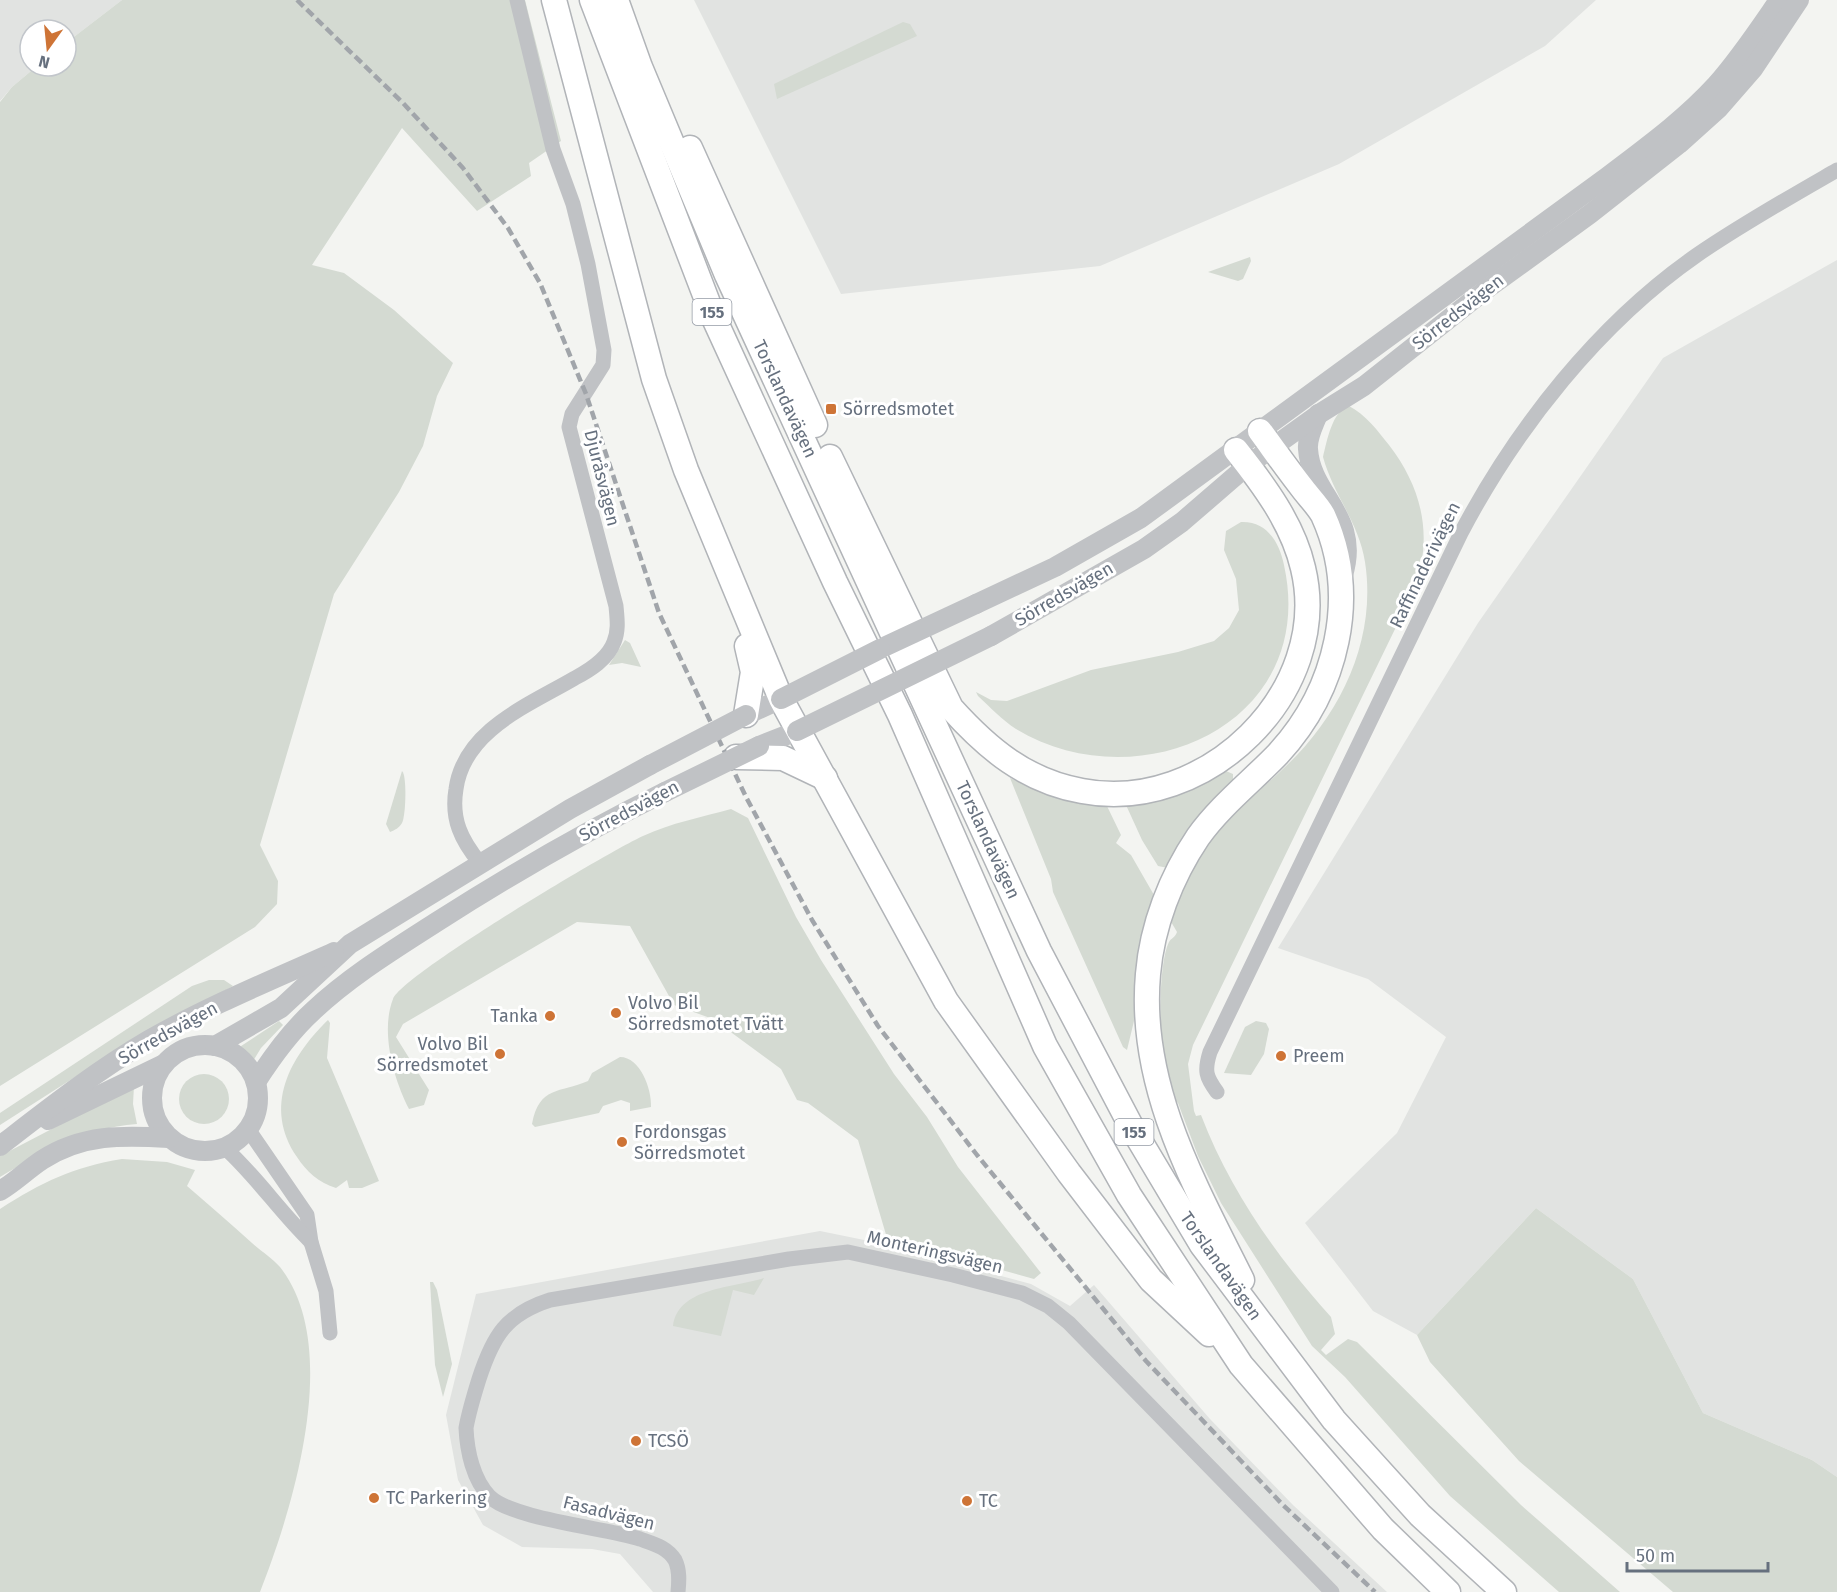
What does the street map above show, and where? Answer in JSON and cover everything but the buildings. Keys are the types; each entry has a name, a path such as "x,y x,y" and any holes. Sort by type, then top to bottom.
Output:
{"main road":[{"path":"554,0 654,379 686,470 730,580 797,731 825,778 945,1001 1069,1173 1151,1280 1241,1365"},
{"name":"Torslandavägen","path":"592,0 713,316 830,571 900,715 1046,1046 1129,1195 1241,1365 1367,1511 1448,1592"},
{"name":"Torslandavägen","path":"616,0 640,67 728,275 1040,951 1131,1126 1202,1245 1270,1336 1374,1467 1420,1515 1504,1592"},
{"path":"640,67 686,138 815,425 942,693 951,708 980,740 1005,760 1045,780 1084,792 1104,794 1149,791 1173,784 1207,768 1257,728 1273,710 1291,682 1302,650 1307,624 1307,591 1300,555 1288,525 1242,458"},
{"path":"1266,440 1322,514 1336,554 1341,580 1343,595 1339,638 1326,678 1304,719 1280,752 1200,834 1181,864 1158,924 1148,973 1148,1042 1164,1108 1196,1185 1270,1336"},
{"path":"730,580 753,672 746,715"},
{"path":"736,757 783,758 825,778"}],"street":[{"name":"Djuråsvägen","path":"480,863 461,838 454,806 458,773 468,755 497,724 592,668 614,643 618,627 616,606 569,427 572,414 603,365 598,314 573,204 553,149 517,0"},
{"name":"Sörredsvägen","path":"0,1147 76,1087 188,1018 350,944 480,863 650,765 746,715 1055,567 1242,458 1672,127 1722,78 1779,0"},
{"name":"Sörredsvägen","path":"1266,440 1318,414 1364,386 1679,144 1719,108 1753,69 1799,0"},
{"name":"Raffinaderivägen","path":"1217,1092 1206,1077 1205,1069 1210,1052 1461,533 1501,462 1532,417 1595,347 1659,285 1719,241 1837,170"},
{"path":"1318,414 1308,442 1308,452 1313,467 1341,520 1347,561 1341,580"},
{"name":"Sörredsvägen","path":"169,1138 159,1126 152,1105 153,1083 164,1064 174,1054 201,1045 215,1046 238,1057 247,1065 255,1082 274,1055 313,1011 384,956 499,882 616,816 991,636 1144,549 1182,522 1242,458"},
{"name":"Sörredsvägen","path":"215,1046 281,1008 350,944"},
{"name":"Sörredsvägen","path":"0,1147 47,1120 164,1064"},
{"path":"0,1191 43,1159 76,1144 117,1135 169,1138 191,1150 208,1152 225,1148 248,1129 257,1106 255,1082"},
{"path":"248,1129 307,1215 311,1242 327,1291 330,1333"},
{"path":"225,1148 253,1173 293,1224 311,1242"},
{"name":"Monteringsvägen","path":"498,1502 490,1497 474,1470 466,1442 467,1422 492,1343 503,1327 519,1313 550,1300 789,1259 848,1252 1007,1289 1048,1306 1072,1326 1332,1592"},
{"name":"Fasadvägen","path":"498,1502 515,1510 633,1537 664,1548 678,1567 678,1592"}],"shaded area":[{"path":"0,0 122,0 78,34 78,18 18,18 18,78 23,78 0,101"},
{"path":"122,0 525,0 561,141 529,163 531,176 477,211 402,128 312,265 344,273 394,310 453,363 437,396 423,446 399,492 334,594 260,845 278,881 277,904 255,927 0,1086 0,102 23,78 78,78 78,34"},
{"path":"694,0 1596,0 1545,46 1339,164 1100,266 841,294"},
{"path":"903,22 910,24 917,36 777,99 774,84"},
{"path":"1250,257 1251,261 1243,279 1238,281 1208,272"},
{"path":"1837,260 1837,1477 1812,1460 1703,1413 1633,1279 1536,1208 1417,1335 1373,1311 1305,1223 1397,1133 1446,1037 1368,979 1278,948 1478,623 1663,358"},
{"path":"1349,406 1366,418 1380,434 1401,462 1410,479 1422,515 1424,534 1419,572 1413,592 1193,1045 1188,1064 1194,1111 1196,1116 1201,1115 1226,1170 1257,1222 1292,1271 1331,1317 1335,1334 1321,1350 1326,1355 1348,1339 1357,1342 1521,1505 1620,1592 1559,1592 1450,1496 1345,1377 1312,1346 1221,1203 1198,1156 1178,1103 1171,1092 1166,1074 1162,1051 1162,975 1169,942 1177,932 1170,920 1184,887 1200,855 1222,826 1286,766 1323,723 1351,673 1360,647 1367,591 1365,562 1352,521 1327,471 1323,457 1334,420 1343,409"},
{"path":"1241,522 1258,525 1265,529 1279,548 1284,565 1288,621 1274,668 1247,706 1209,734 1164,752 1115,757 1064,750 1016,729 978,696 976,692 991,700 1007,701 1091,670 1178,652 1214,641 1229,628 1239,610 1236,579 1224,550 1226,531"},
{"path":"625,640 630,643 641,667 622,663 609,665"},
{"path":"402,771 405,787 403,819 400,826 390,832 386,824"},
{"path":"1226,771 1233,774 1233,780 1215,800 1168,868 1158,866 1142,840 1126,805 1130,802 1179,795"},
{"path":"1010,778 1044,793 1106,804 1121,835 1116,843 1131,855 1154,895 1138,971 1134,1021 1127,1050 1123,1047 1053,892 1051,879"},
{"path":"731,809 748,818 796,917 821,960 894,1074 927,1117 958,1167 1041,1273 1034,1279 887,1238 858,1140 808,1103 797,1100 781,1069 732,1033 724,1023 674,1005 630,926 577,922 403,1024 396,1037 429,1090 424,1105 409,1109 398,1084 388,1041 389,1012 393,999 405,985 431,965 509,914 643,836 664,827"},
{"path":"209,980 224,980 233,986 122,1047 0,1125 0,1113 192,986"},
{"path":"328,1020 330,1023 327,1058 379,1181 362,1188 349,1188 347,1180 336,1188 314,1176 297,1157 287,1138 282,1120 285,1084 292,1067 302,1050"},
{"path":"279,1021 283,1025 261,1048 250,1066 235,1050"},
{"path":"1256,1021 1266,1023 1269,1029 1264,1054 1251,1075 1224,1073 1245,1027"},
{"path":"620,1057 627,1058 639,1068 647,1083 651,1107 630,1111 630,1103 621,1100 603,1106 599,1113 535,1127 532,1124 535,1112 545,1097 588,1081 592,1073"},
{"path":"204,1074 222,1081 229,1099 222,1117 204,1124 186,1117 179,1099 186,1081"},
{"path":"134,1086 133,1104 137,1124 99,1130 66,1142 0,1177 0,1156"},
{"path":"122,1159 167,1162 195,1170 187,1186 280,1267 299,1300 308,1340 310,1383 306,1428 286,1517 260,1592 0,1592 0,1209 58,1177 88,1166"},
{"path":"1536,1208 1633,1279 1703,1413 1812,1460 1837,1477 1837,1592 1673,1592 1519,1461 1430,1362 1417,1335"},
{"path":"820,1231 874,1242 1031,1284 1070,1306 1094,1285 1210,1419 1293,1505 1387,1592 653,1592 620,1554 592,1549 522,1547 483,1525 458,1480 446,1415 476,1294"},
{"path":"764,1278 754,1295 733,1290 721,1336 673,1326 677,1313 685,1303 696,1296"},
{"path":"430,1282 433,1282 437,1290 452,1364 443,1397 435,1365"}],"railway":[{"path":"297,0 403,103 463,168 508,228 540,283 586,394 659,613 746,797 812,920 878,1026 977,1155 1146,1361 1282,1504 1375,1592"}],"place":[{"name":"Sörredsmotet","path":"831,409"},
{"name":"Volvo Bil Sörredsmotet Tvätt","path":"616,1013"},
{"name":"Tanka","path":"550,1016"},
{"name":"Volvo Bil Sörredsmotet","path":"500,1054"},
{"name":"Preem","path":"1281,1056"},
{"name":"Fordonsgas Sörredsmotet","path":"622,1142"},
{"name":"TCSÖ","path":"636,1441"},
{"name":"TC Parkering","path":"374,1498"},
{"name":"TC","path":"967,1501"}]}
